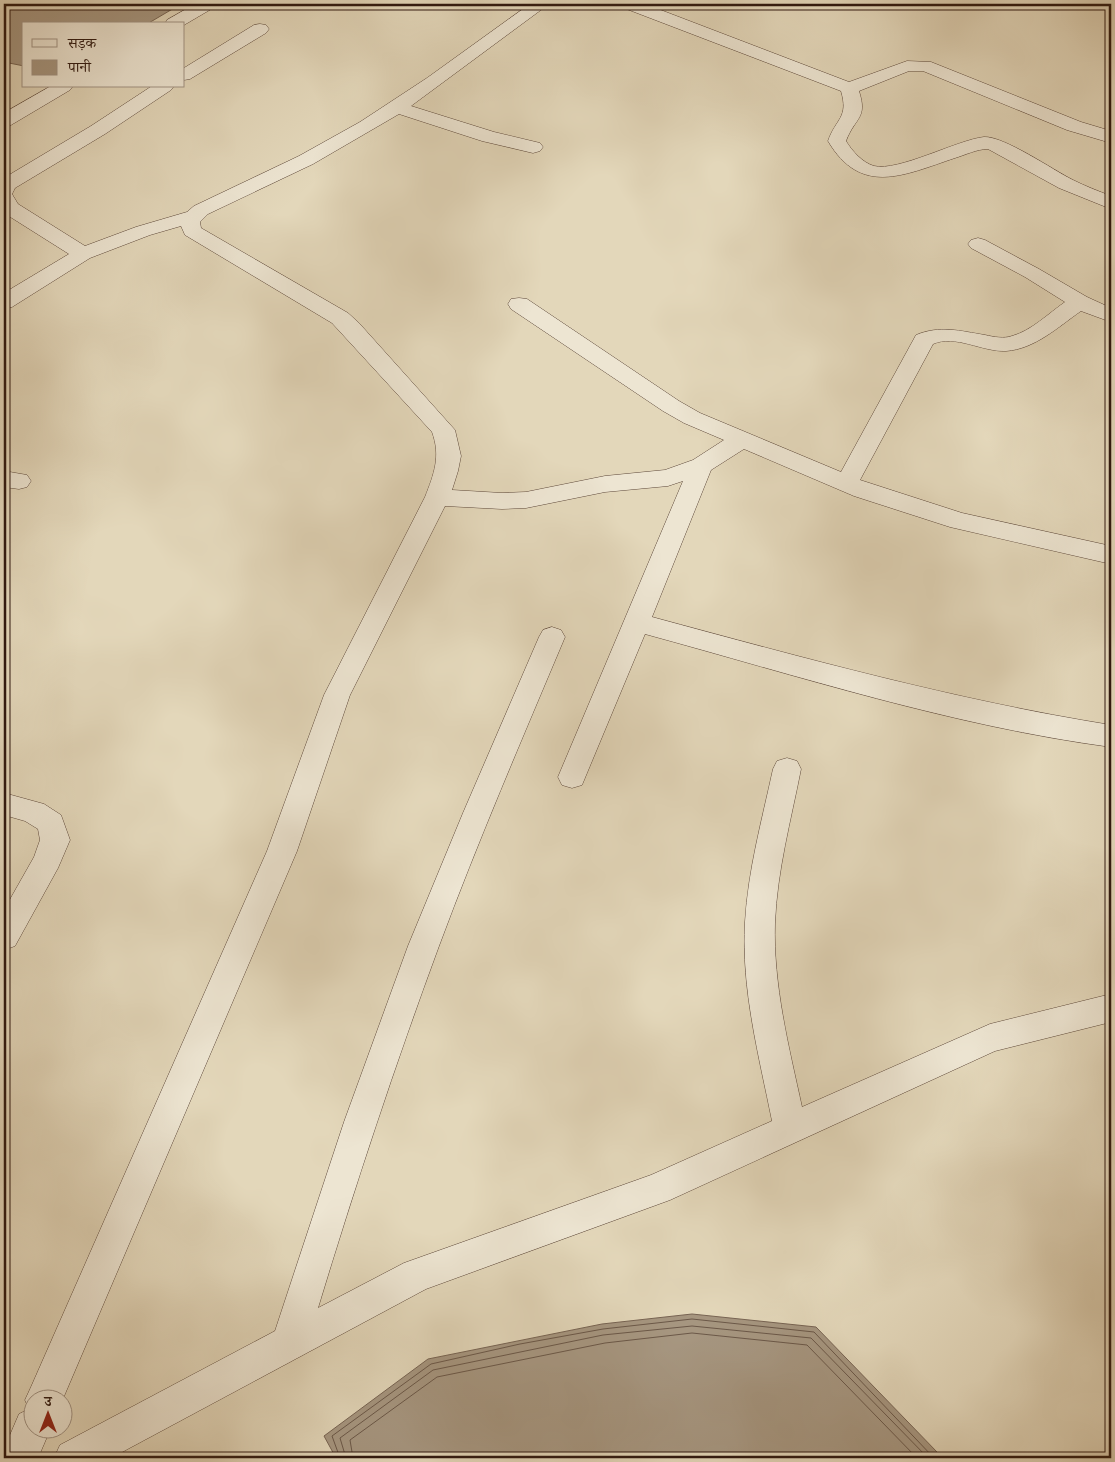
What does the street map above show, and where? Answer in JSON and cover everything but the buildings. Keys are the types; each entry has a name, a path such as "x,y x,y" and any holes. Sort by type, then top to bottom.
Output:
{"street":[{"path":"176,22 207,4"},
{"path":"48,1390 282,851 337,695 437,497 449,466 450,447 443,430 351,328 340,318 192,231 190,222 201,210 289,170 396,107 541,4"},
{"path":"630,4 849,88 906,66 925,66 1074,126 1111,137"},
{"path":"185,74 260,29"},
{"path":"4,121 61,88"},
{"path":"4,191 6,185 20,175 98,130 162,88"},
{"path":"849,88 855,112 839,134 837,141 850,158 868,170 885,172 985,143 993,144 1066,184 1111,203"},
{"path":"396,107 490,138 533,147"},
{"path":"4,197 10,208 83,254"},
{"path":"4,302 83,254 143,231 194,216"},
{"path":"978,244 1032,273 1079,302 1111,316"},
{"path":"847,483 924,340 930,336 942,335 994,343 1018,342 1079,302"},
{"path":"519,304 671,406 692,418 862,490 959,520 1111,555"},
{"path":"437,497 502,501 526,500 605,484 668,478 701,466 743,439"},
{"path":"572,777 636,622 665,558 701,466"},
{"path":"636,622 956,708 1068,730 1111,736"},
{"path":"289,1343 336,1196 407,990 479,808 552,637"},
{"path":"788,769 766,868 760,944 764,996 790,1129"},
{"path":"4,804 34,812 51,823 55,840 48,860 4,937"},
{"path":"73,1458 416,1275 658,1189 990,1038 1111,1008"},
{"path":"19,1458 27,1440"}],"water":[{"path":"4,4 181,4 150,22 22,22 22,66 4,62"},
{"path":"692,1314 816,1327 937,1452 940,1458 336,1458 324,1436 428,1359 602,1324"}]}
